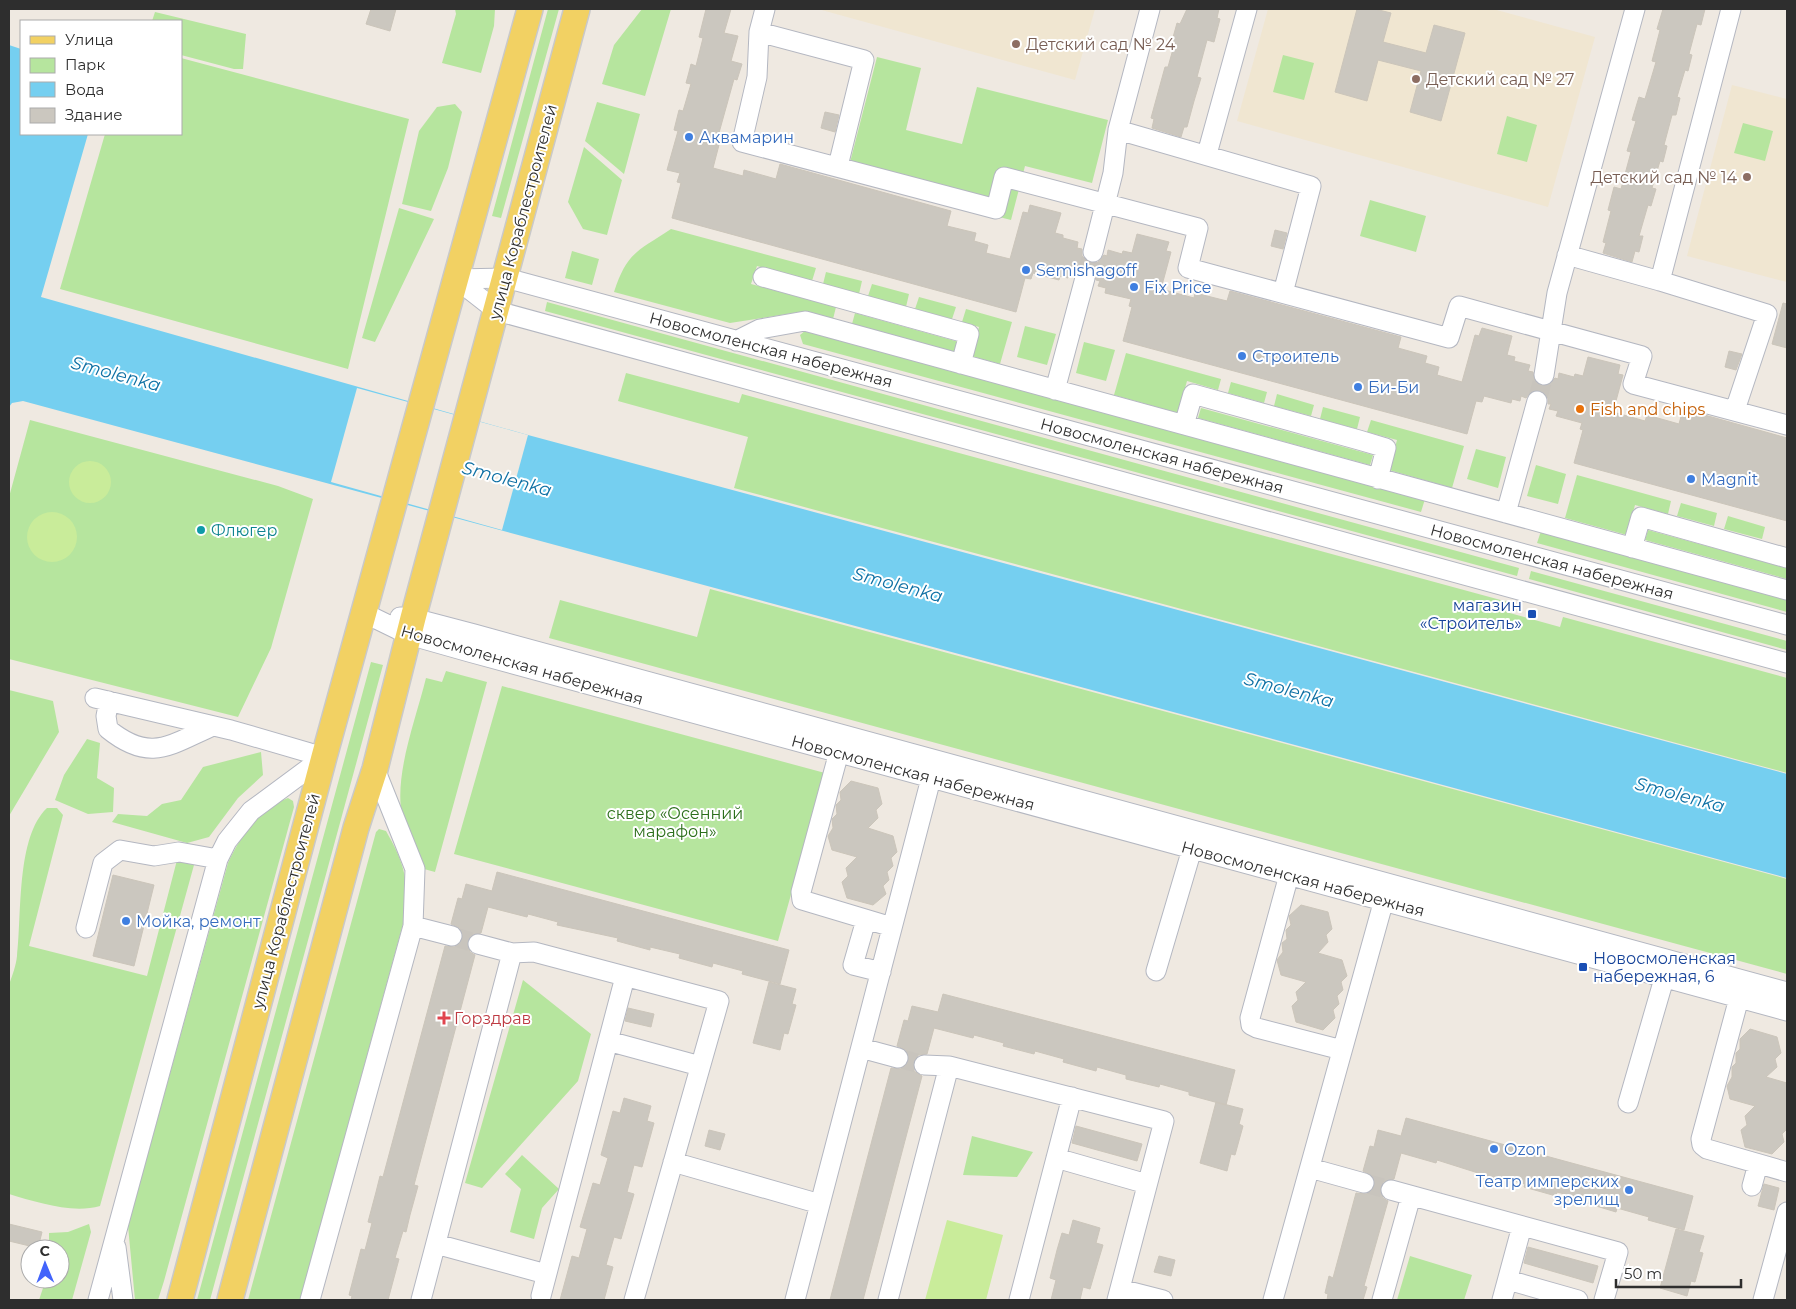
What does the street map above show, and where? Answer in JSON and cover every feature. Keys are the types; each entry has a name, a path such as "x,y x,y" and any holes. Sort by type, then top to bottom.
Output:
{"main road":[{"path":"456,279 530,9"},
{"name":"улица Кораблестроителей","path":"411,626 581,13"},
{"name":"улица Кораблестроителей","path":"180,1300 324,757 456,279"},
{"path":"230,1300 356,828 375,768 411,626"}],"street":[{"path":"516,9 523,35"},
{"path":"765,9 759,32 757,77 742,142 996,209 1004,177 1198,228 1188,268 1449,338 1459,306 1552,330 1642,356 1633,384 1787,425"},
{"path":"1092,252 1113,172 1118,130 1150,9"},
{"path":"1207,154 1247,9"},
{"path":"1544,375 1557,293 1634,9"},
{"path":"1660,280 1732,9"},
{"path":"759,32 864,60 838,166"},
{"path":"1118,130 1207,154 1312,186 1283,293"},
{"path":"1567,255 1660,280 1767,314 1735,410"},
{"path":"763,277 969,334 961,364"},
{"name":"Новосмоленская набережная","path":"456,279 506,278 1787,625"},
{"path":"1054,390 1085,278"},
{"path":"456,279 497,312 1787,663"},
{"path":"841,331 850,301"},
{"path":"736,341 760,329 805,322 1787,590"},
{"path":"1184,424 1193,394 1386,448 1378,479"},
{"path":"1506,514 1537,401"},
{"path":"1632,548 1641,517 1787,558"},
{"name":"Новосмоленская набережная","path":"364,613 1742,989 1787,992"},
{"path":"213,726 168,747 156,750 120,739 108,729 102,700 213,726 324,757"},
{"path":"841,744 801,892 802,900 892,927"},
{"path":"98,1300 218,859 227,840 251,811 324,757"},
{"path":"310,1300 414,926 416,868 375,768"},
{"path":"795,1300 934,769"},
{"name":"Новосмоленская набережная","path":"934,769 1192,849 1291,866"},
{"path":"1156,971 1192,849"},
{"path":"86,928 103,862 120,850 154,856 179,852 218,859"},
{"path":"1291,866 1250,1018 1251,1025 1342,1050"},
{"path":"1273,1300 1386,892"},
{"path":"866,920 853,965 880,972"},
{"path":"414,926 452,936"},
{"path":"478,944 512,953 534,952 719,1001 634,1300"},
{"path":"421,1300 512,953"},
{"path":"1628,1103 1667,969"},
{"path":"540,1296 625,976"},
{"path":"1742,989 1701,1139 1702,1146 1706,1149 1787,1172"},
{"name":"Новосмоленская набережная","path":"1742,989 1787,1011"},
{"path":"608,1041 700,1066"},
{"path":"861,1048 898,1058"},
{"path":"924,1065 949,1066 1164,1121 1119,1295 1163,1300"},
{"path":"888,1300 949,1066"},
{"path":"1019,1300 1072,1098"},
{"path":"1056,1158 1147,1184"},
{"path":"673,1162 820,1204"},
{"path":"1752,1186 1758,1164"},
{"path":"1310,1168 1364,1183"},
{"path":"1391,1190 1618,1252 1604,1300"},
{"path":"1382,1300 1411,1196"},
{"path":"1769,1299 1787,1212"},
{"path":"1502,1300 1522,1226"},
{"path":"115,1241 123,1300"},
{"path":"436,1244 546,1274"},
{"path":"1508,1280 1578,1300"}],"shaded area":[{"name":"Детский сад № 24","path":"818,9 1095,9 1075,80"},
{"name":"Детский сад № 27","path":"1268,9 1493,9 1595,37 1548,207 1237,121"},
{"name":"Детский сад № 14","path":"1732,85 1787,99 1787,282 1687,256"}],"green space":[{"path":"455,9 495,9 494,26 481,73 442,63 456,14"},
{"path":"548,9 559,9 501,218 492,216"},
{"path":"642,9 671,9 645,96 602,84 614,45"},
{"path":"155,12 246,34 243,69 234,69 182,55 182,20 152,20"},
{"path":"1283,55 1314,63 1304,100 1273,92"},
{"path":"877,57 921,68 906,130 962,144 977,87 1108,120 1092,183 1025,166 1011,220 846,178"},
{"path":"182,58 409,119 348,369 60,289 105,135 182,135"},
{"path":"597,102 640,114 624,174 585,141"},
{"path":"455,104 462,112 448,168 431,211 402,204 419,131 437,107"},
{"path":"1507,116 1537,125 1527,162 1497,154"},
{"path":"1743,123 1773,131 1765,161 1734,153"},
{"path":"584,147 622,180 607,235 583,229 568,202"},
{"path":"1370,200 1426,216 1416,252 1360,236"},
{"path":"399,208 434,219 375,342 362,338"},
{"path":"671,229 816,268 812,281 757,266 751,284 836,307 833,319 806,311 730,323 614,292 629,260 642,248"},
{"path":"572,251 599,259 592,285 565,278"},
{"path":"826,272 862,281 859,294 823,284"},
{"path":"872,284 909,294 906,307 868,296"},
{"path":"919,297 956,307 952,319 915,309"},
{"path":"547,302 1519,568 1517,576 545,311"},
{"path":"966,309 1012,322 1000,364 971,356 979,327 962,322"},
{"path":"855,313 959,342 956,353 852,324"},
{"path":"1025,326 1056,334 1047,365 1017,357"},
{"path":"806,330 1425,499 1421,512 803,344 800,335"},
{"path":"1084,342 1115,350 1106,381 1076,373"},
{"path":"1126,353 1221,379 1218,390 1187,381 1178,413 1114,395"},
{"path":"626,373 739,403 742,394 1508,602 1506,612 1560,627 1563,617 1787,678 1787,773 734,488 748,437 618,401"},
{"path":"1231,382 1267,392 1264,403 1228,393"},
{"path":"1277,394 1314,405 1311,416 1274,406"},
{"path":"1323,407 1360,417 1357,429 1320,419"},
{"path":"1201,408 1373,455 1370,465 1198,418"},
{"path":"30,420 278,486 313,499 271,648 238,717 9,659 9,497"},
{"path":"1371,420 1464,446 1452,488 1389,470 1397,440 1367,432"},
{"path":"1476,449 1506,457 1498,488 1467,479"},
{"path":"86,461 94,461 105,467 111,482 105,497 94,503 86,503 75,497 69,486 69,478 75,467"},
{"path":"1536,465 1566,474 1558,504 1527,496"},
{"path":"1577,475 1671,501 1668,514 1635,505 1627,535 1565,518"},
{"path":"1681,503 1717,513 1714,526 1677,516"},
{"path":"57,512 70,519 76,527 76,547 70,555 62,561 47,562 34,555 28,547 27,532 34,519 42,513"},
{"path":"1728,516 1765,527 1762,539 1724,529"},
{"path":"1648,530 1787,568 1787,579 1645,540"},
{"path":"1541,531 1787,598 1787,612 1537,543"},
{"path":"1531,571 1787,641 1787,650 1529,579"},
{"path":"710,589 1787,879 1787,974 549,638 560,600 697,637"},
{"path":"371,662 383,665 210,1300 197,1300"},
{"path":"446,671 487,682 435,872 424,869 406,828 400,799 403,764 426,678 442,682"},
{"name":"сквер «Осенний марафон»","path":"502,686 825,773 778,941 454,854"},
{"path":"9,690 53,701 59,732 9,816"},
{"path":"87,739 100,743 97,778 114,788 113,812 88,814 55,800 64,775"},
{"path":"261,752 263,775 238,798 209,837 187,843 112,822 118,814 147,816 162,804 181,800 203,767"},
{"path":"288,798 293,801 294,807 164,1281 158,1300 135,1300 128,1226 228,863 238,843 259,816"},
{"path":"47,808 57,808 63,815 29,946 147,976 177,860 189,860 194,865 100,1206 89,1208 78,1209 54,1206 9,1194 9,985 17,956 25,857 37,821"},
{"path":"379,829 386,831 398,855 405,876 406,897 403,924 300,1300 248,1300 376,832"},
{"path":"523,980 591,1034 578,1081 482,1188 465,1183"},
{"path":"972,1136 1033,1152 1017,1177 963,1175"},
{"path":"522,1155 559,1189 542,1208 534,1239 510,1232 521,1189 505,1174"},
{"path":"947,1220 1003,1235 986,1300 925,1300"},
{"path":"89,1224 91,1232 72,1300 39,1300 43,1289 70,1289 70,1239 49,1239 49,1233 68,1232"},
{"path":"1410,1256 1472,1275 1464,1300 1397,1300"}],"water":[{"name":"Smolenka","path":"9,45 20,49 20,135 88,135 41,297 528,435 1787,774 1787,878 23,401 12,403 9,407"}],"pier":[{"path":"357,388 528,435 502,530 331,482"}],"building":[{"path":"371,9 396,9 390,31 366,24"},
{"path":"706,9 731,9 724,33 738,36 731,61 742,64 737,80 734,79 717,140 720,141 713,168 743,176 744,170 776,179 780,164 951,211 947,226 976,233 974,241 988,245 986,253 1010,259 1023,212 1028,213 1030,205 1061,213 1055,233 1063,235 1063,238 1078,242 1077,248 1082,249 1082,256 1090,263 1097,263 1104,255 1107,256 1108,250 1122,254 1123,251 1132,253 1137,234 1169,242 1166,251 1171,252 1161,289 1194,298 1195,293 1227,301 1230,291 1401,337 1398,348 1427,356 1425,363 1439,367 1437,375 1462,382 1475,335 1479,336 1482,328 1512,336 1507,355 1515,357 1514,361 1530,365 1528,371 1533,372 1534,379 1542,386 1548,385 1555,378 1558,379 1559,373 1574,377 1575,374 1583,376 1588,357 1620,365 1618,374 1623,375 1613,412 1645,421 1647,415 1679,424 1683,409 1787,438 1787,521 1574,463 1583,430 1580,429 1582,423 1556,416 1558,411 1549,409 1551,404 1548,404 1548,398 1540,390 1530,393 1526,398 1521,396 1520,401 1512,399 1511,403 1484,396 1482,402 1476,401 1467,434 1123,341 1132,307 1129,306 1131,299 1105,293 1106,288 1098,286 1100,281 1096,280 1093,270 1088,267 1082,267 1074,274 1070,273 1068,278 1060,276 1059,280 1033,273 1031,279 1025,278 1016,312 672,218 681,183 677,182 680,173 667,170 678,131 674,130 679,110 683,111 691,84 686,83 691,64 696,66 703,38 699,37"},
{"path":"1187,9 1219,9 1217,18 1220,19 1214,42 1207,40 1197,77 1201,78 1187,127 1184,127 1181,137 1152,128 1154,119 1151,118 1165,67 1168,67 1175,42 1172,41 1177,23 1180,24"},
{"path":"1357,9 1375,9 1391,13 1383,42 1426,53 1434,25 1465,33 1441,121 1410,112 1421,71 1378,60 1367,101 1335,92"},
{"path":"1663,9 1705,9 1701,25 1697,24 1689,54 1692,55 1688,71 1685,70 1677,97 1680,98 1676,115 1672,115 1664,145 1667,146 1663,162 1660,161 1652,188 1656,189 1651,206 1648,205 1639,236 1643,236 1639,252 1635,251 1632,262 1603,253 1606,243 1603,242 1611,211 1608,210 1614,187 1621,189 1631,152 1627,151 1636,121 1632,120 1639,97 1645,99 1656,62 1652,61 1660,30 1657,29"},
{"path":"825,112 839,115 835,132 821,128"},
{"path":"1275,230 1287,233 1283,249 1271,246"},
{"path":"1783,303 1787,304 1787,348 1772,344"},
{"path":"1729,351 1742,354 1736,370 1725,367"},
{"path":"851,781 878,788 882,804 876,810 878,818 868,828 893,836 897,852 891,858 893,866 887,872 889,880 883,886 886,894 873,905 847,898 842,882 848,876 846,868 857,857 832,850 828,836 833,828 832,819 837,814 836,805 841,800 840,792"},
{"path":"497,872 789,950 780,984 742,974 743,971 713,963 712,967 679,958 680,954 650,947 650,950 617,941 618,938 557,925 558,922 528,914 527,917 488,907 481,933 470,936 467,942 470,952 475,955 414,1185 418,1186 406,1232 403,1231 395,1258 399,1259 388,1300 351,1300 352,1296 349,1295 361,1249 365,1250 372,1223 368,1222 380,1176 383,1177 445,946 455,947 463,939 460,928 451,924 458,898 462,899 466,884 492,891"},
{"path":"113,875 154,885 134,966 93,956"},
{"path":"1301,905 1328,912 1332,929 1326,935 1328,942 1318,953 1342,960 1347,976 1341,982 1343,990 1337,996 1339,1004 1333,1010 1335,1018 1323,1030 1296,1022 1292,1006 1298,1000 1296,992 1306,982 1281,975 1277,960 1283,952 1282,943 1287,939 1286,930 1291,925 1289,916"},
{"path":"769,982 796,989 792,1004 796,1005 788,1034 784,1033 780,1050 753,1043"},
{"path":"943,994 1235,1070 1226,1105 1189,1095 1189,1092 1160,1084 1159,1087 1126,1079 1126,1075 1097,1067 1096,1071 1063,1062 1064,1059 1035,1051 1034,1054 1003,1046 1004,1043 974,1035 973,1038 934,1028 927,1054 918,1055 913,1064 914,1071 922,1076 863,1300 830,1300 891,1068 901,1069 909,1060 906,1050 897,1046 904,1020 908,1021 912,1006 938,1012"},
{"path":"628,1008 654,1014 651,1027 625,1021"},
{"path":"1750,1029 1777,1037 1781,1053 1775,1059 1777,1067 1766,1077 1787,1083 1787,1129 1782,1134 1784,1142 1772,1154 1745,1147 1741,1130 1747,1125 1745,1116 1755,1106 1730,1099 1727,1086 1732,1077 1732,1067 1736,1063 1736,1053 1740,1049 1740,1039"},
{"path":"624,1098 651,1106 647,1121 654,1123 642,1167 634,1165 627,1192 634,1194 621,1239 614,1237 606,1265 613,1267 604,1300 560,1300 572,1256 579,1258 587,1229 580,1227 593,1183 600,1185 608,1158 601,1155 613,1111 620,1113"},
{"path":"1216,1102 1243,1109 1239,1124 1243,1126 1235,1155 1231,1154 1227,1171 1200,1163"},
{"path":"1406,1118 1693,1196 1684,1230 1648,1220 1649,1217 1617,1208 1616,1212 1583,1202 1583,1199 1557,1192 1556,1196 1524,1187 1525,1184 1497,1176 1497,1179 1437,1160 1436,1163 1401,1153 1394,1179 1383,1182 1380,1188 1383,1198 1388,1201 1364,1286 1367,1287 1363,1300 1327,1300 1328,1294 1325,1293 1329,1276 1333,1278 1356,1193 1367,1194 1375,1186 1372,1176 1363,1171 1370,1146 1374,1147 1378,1130 1401,1136"},
{"path":"1076,1126 1142,1144 1137,1161 1072,1143"},
{"path":"709,1130 725,1134 720,1150 705,1146"},
{"path":"1764,1184 1779,1188 1774,1210 1758,1206"},
{"path":"1073,1220 1100,1228 1096,1243 1103,1245 1090,1289 1083,1287 1080,1300 1051,1300 1056,1280 1050,1278 1057,1250 1062,1233 1069,1235"},
{"path":"9,1224 42,1232 40,1239 20,1239 20,1244 9,1241"},
{"path":"1676,1229 1704,1236 1699,1252 1703,1253 1695,1282 1691,1281 1687,1296 1660,1288"},
{"path":"1528,1247 1598,1266 1593,1283 1524,1263"},
{"path":"1159,1256 1175,1260 1171,1276 1154,1272"}],"tunnel":[{"path":"1085,278 1093,252"},
{"path":"1537,401 1544,375"},
{"path":"452,936 478,944"},
{"path":"898,1058 924,1065"},
{"path":"1364,1183 1391,1190"}],"place":[{"name":"Детский сад № 24","path":"1016,44"},
{"name":"Детский сад № 27","path":"1416,79"},
{"name":"Аквамарин","path":"689,137"},
{"name":"Детский сад № 14","path":"1747,177"},
{"name":"Semishagoff","path":"1026,270"},
{"name":"Fix Price","path":"1134,287"},
{"name":"Строитель","path":"1242,356"},
{"name":"Би-Би","path":"1358,387"},
{"name":"Fish and chips","path":"1580,409"},
{"name":"Magnit","path":"1691,479"},
{"name":"Флюгер","path":"201,530"},
{"name":"магазин «Строитель»","path":"1532,614"},
{"name":"Мойка, ремонт","path":"126,921"},
{"name":"Новосмоленская набережная, 6","path":"1583,967"},
{"name":"Горздрав","path":"444,1018"},
{"name":"Ozon","path":"1494,1149"},
{"name":"Театр имперских зрелищ","path":"1629,1190"}]}
